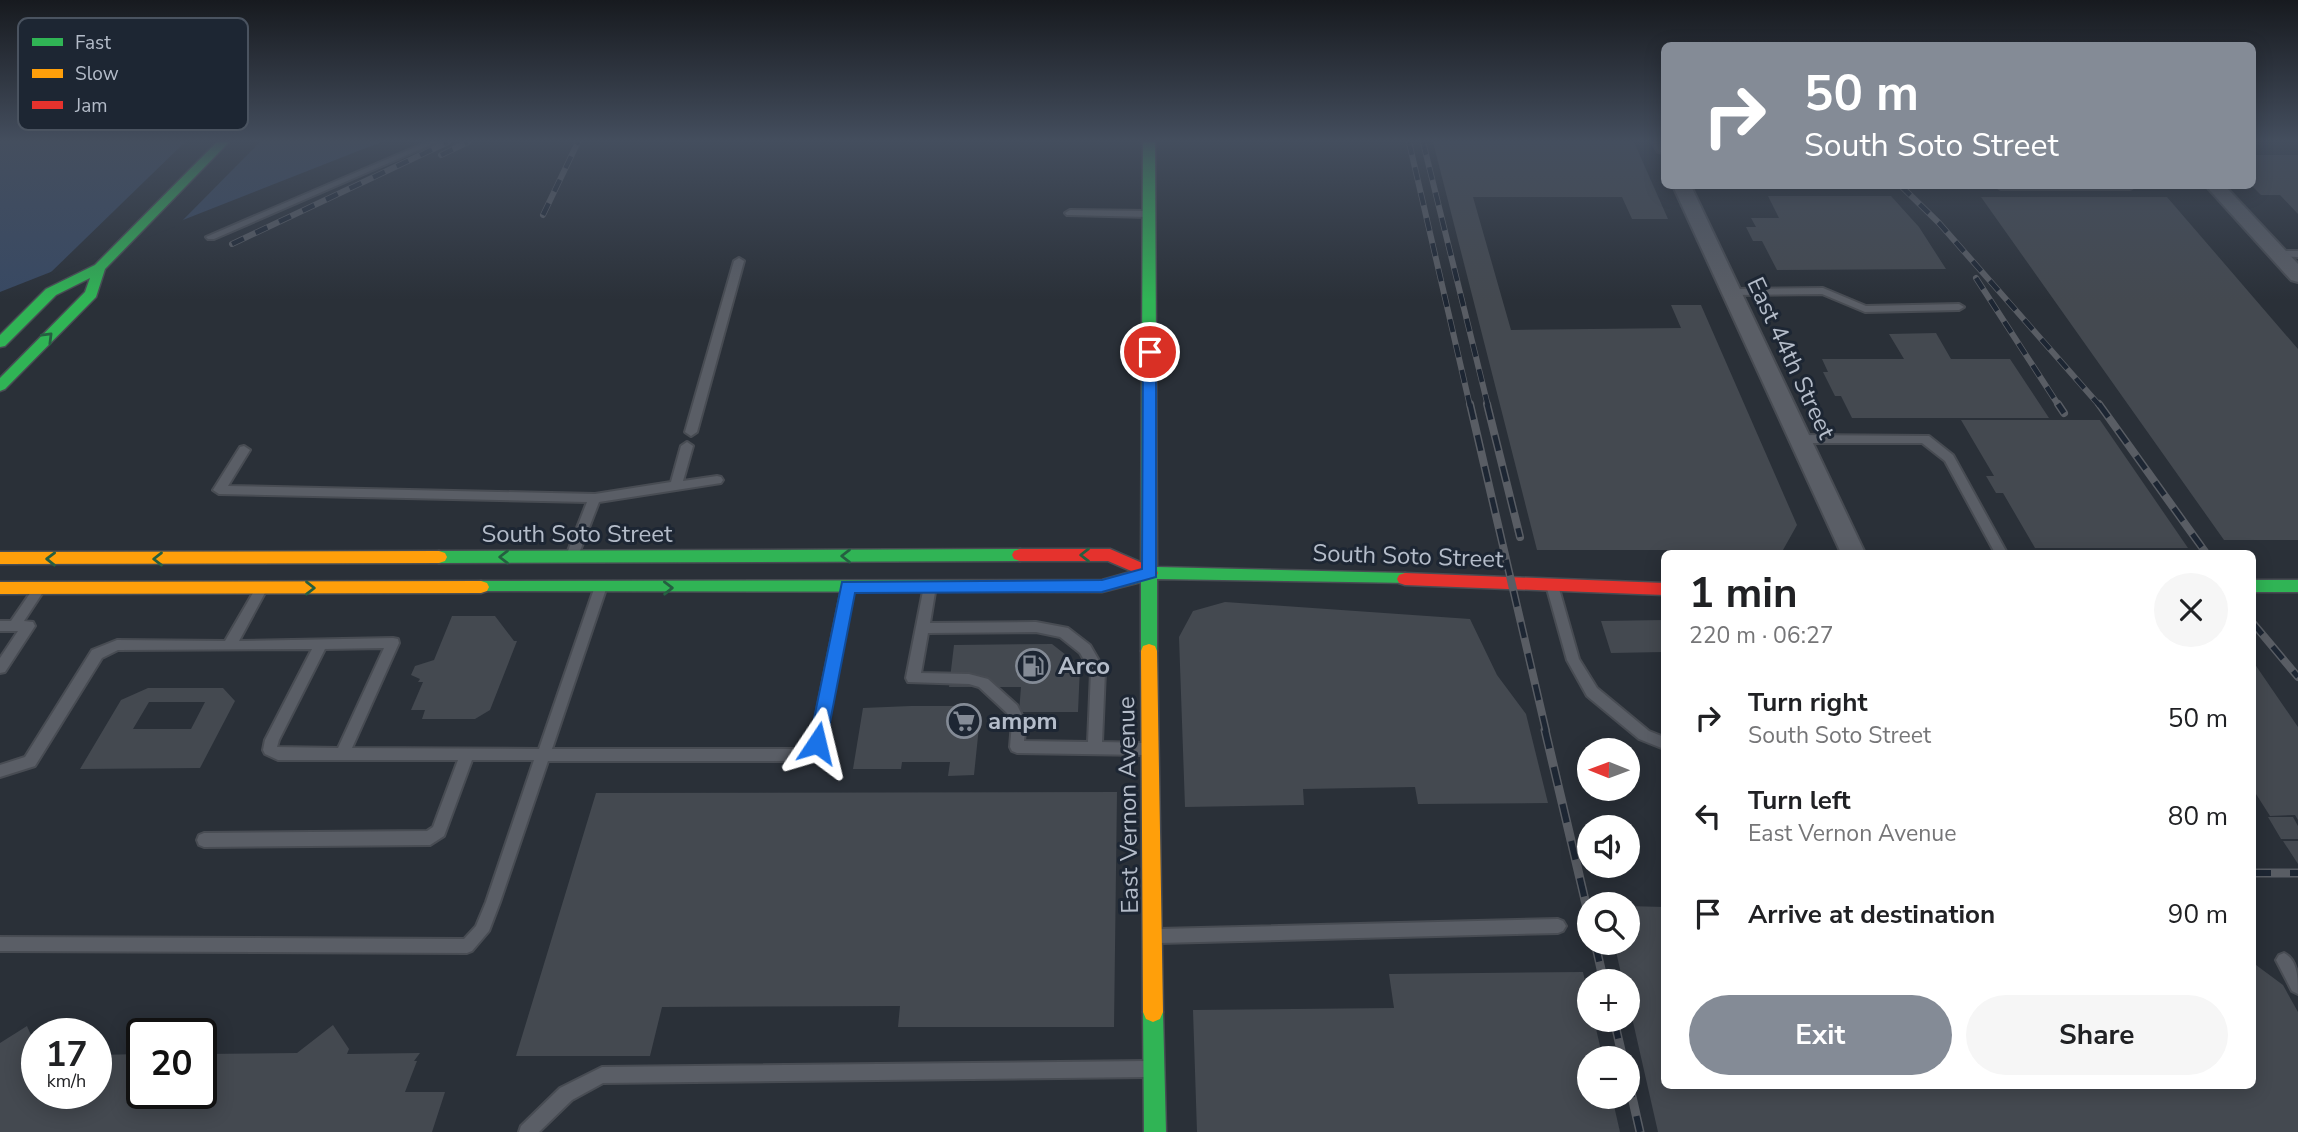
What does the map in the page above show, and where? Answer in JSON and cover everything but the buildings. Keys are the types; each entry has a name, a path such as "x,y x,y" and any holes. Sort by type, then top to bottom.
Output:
{"main road":[{"path":"0,343 51,292 99,268 171,195"},
{"name":"East Vernon Avenue","path":"1149,195 1149,749 1155,1132"},
{"path":"0,386 91,294 99,268"},
{"name":"South Soto Street","path":"0,558 1110,555 1150,573"},
{"path":"600,589 612,556"},
{"name":"South Soto Street","path":"0,588 1102,586 1150,573 1372,577 1661,589"},
{"path":"2256,586 2298,586"}],"street":[{"name":"East 44th Street","path":"1686,195 1852,550"},
{"path":"2223,195 2298,276"}],"lane":[{"path":"211,237 310,195"},
{"path":"1070,213 1149,214"},
{"path":"2278,254 2298,254"},
{"path":"691,432 739,261"},
{"path":"1732,292 1823,291 1866,309 1959,306"},
{"path":"1800,439 1926,439 1950,458 1999,550"},
{"path":"676,486 687,446"},
{"path":"244,450 219,490 595,498 717,480"},
{"path":"572,557 595,498"},
{"path":"1552,585 1573,660 1592,692 1644,736 1661,742"},
{"path":"930,586 913,678 970,679 982,683 1012,709 1019,723 1017,747 1149,749"},
{"path":"321,644 270,750 278,754 802,755 817,743 848,587"},
{"path":"14,626 39,589"},
{"path":"229,646 261,589"},
{"path":"0,944 467,946 481,931 493,902 600,589"},
{"path":"0,626 29,626 0,668"},
{"path":"922,628 1036,627 1063,632 1085,649 1098,671 1095,748"},
{"path":"0,771 30,762 97,654 106,648 393,643 342,754"},
{"path":"204,840 430,838 439,831 468,754"},
{"path":"1152,936 1558,926"},
{"path":"2284,960 2298,986"},
{"path":"527,1132 566,1094 602,1075 1154,1069"}],"water":[{"path":"0,195 247,195 0,292"}],"pier":[{"path":"131,195 208,195 177,226 46,277"}],"railway":[{"path":"232,244 336,195"},
{"path":"543,215 553,195"},
{"path":"1421,195 1470,406"},
{"path":"1436,195 1488,406"},
{"path":"1910,195 1939,223 2100,406"},
{"path":"1976,278 2059,406"},
{"path":"1470,404 1546,731"},
{"path":"1487,404 1520,537"},
{"path":"2058,404 2064,413"},
{"path":"2099,404 2204,550"},
{"path":"2256,627 2298,677"},
{"path":"1545,730 1583,892"},
{"path":"2256,873 2298,873"},
{"path":"1598,955 1601,969"},
{"path":"1617,1032 1620,1046"},
{"path":"1635,1109 1640,1132"}],"traffic: fast":[{"path":"0,343 51,292 99,268 171,195"},
{"path":"1149,195 1149,651"},
{"path":"0,386 91,294 99,268"},
{"path":"439,557 1020,555"},
{"path":"481,587 1102,586 1150,573 1405,579"},
{"path":"2256,586 2298,586"},
{"path":"1153,1012 1155,1132"}],"traffic: slow":[{"path":"0,558 439,557"},
{"path":"0,588 481,587"},
{"path":"1149,651 1153,1012"}],"traffic: jam":[{"path":"1020,555 1110,555 1150,573"},
{"path":"1405,579 1661,589"}],"place":[{"name":"Arco","path":"1033,666"},
{"name":"ampm","path":"964,721"}],"route":[{"path":"817,743 848,587 1102,586 1150,573 1150,352"}]}
